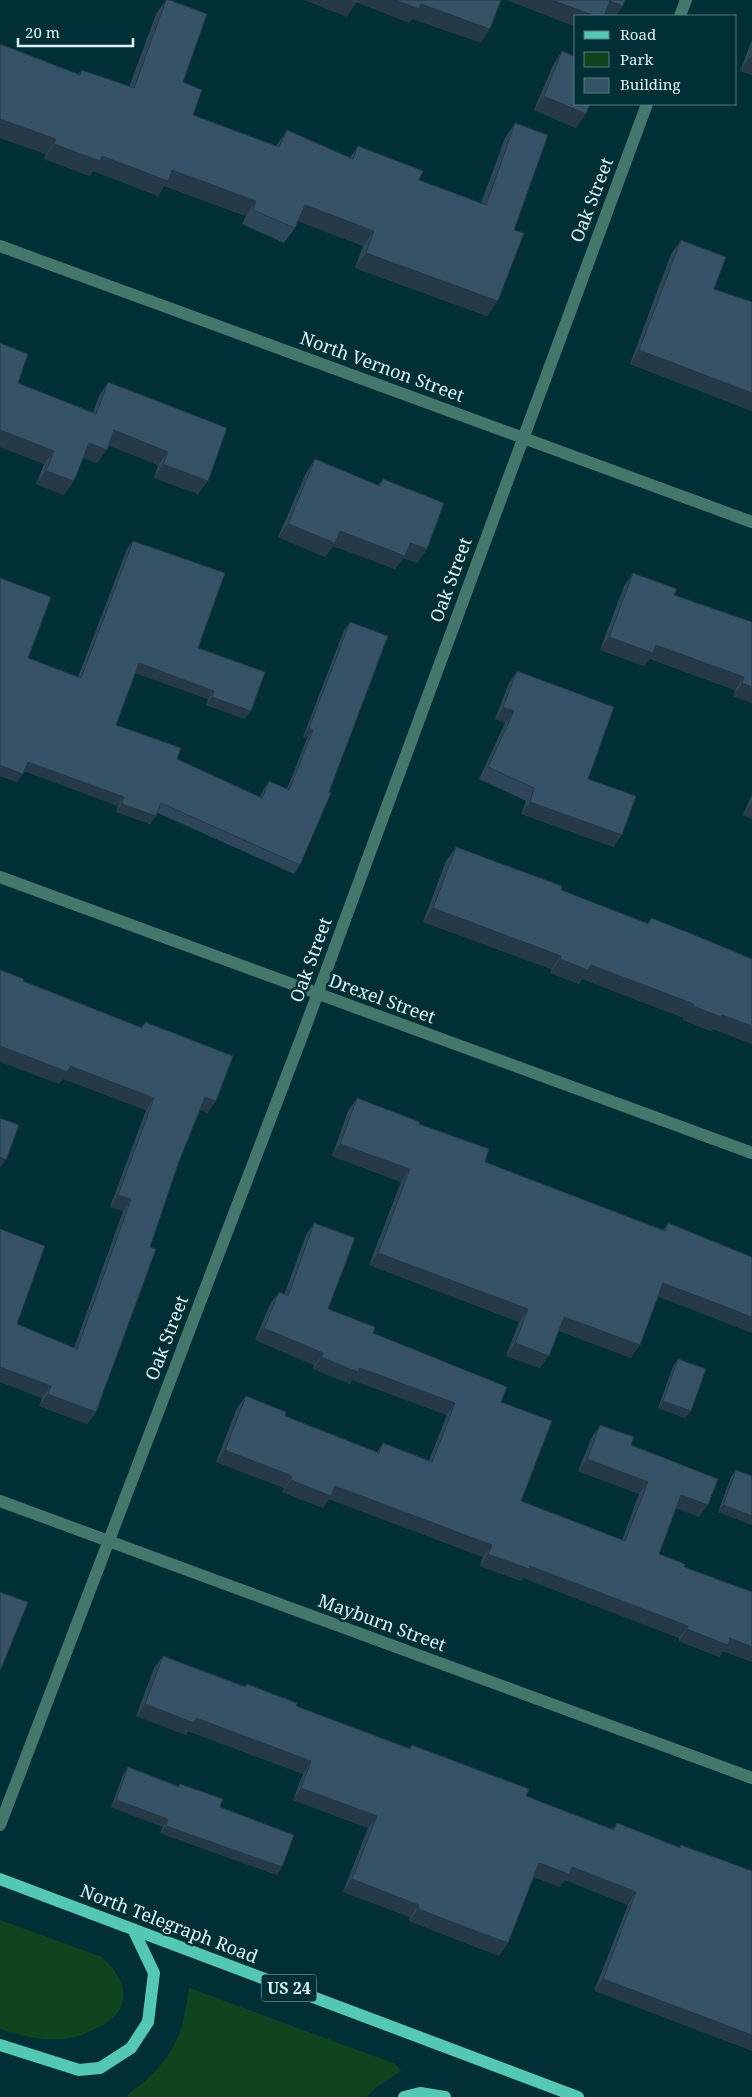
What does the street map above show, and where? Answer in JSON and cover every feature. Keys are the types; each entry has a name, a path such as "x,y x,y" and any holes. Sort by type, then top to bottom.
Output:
{"main road":[{"name":"North Telegraph Road","path":"0,1879 578,2097"},
{"path":"0,2044 79,2070 100,2068 131,2048 148,2022 154,1973 133,1929"},
{"path":"404,2097 420,2093 445,2097"}],"street":[{"path":"680,15 686,0"},
{"name":"Oak Street","path":"0,1826 318,994 522,436 647,105"},
{"name":"North Vernon Street","path":"0,246 752,522"},
{"name":"Drexel Street","path":"0,877 752,1153"},
{"name":"Mayburn Street","path":"0,1501 752,1778"}],"green space":[{"path":"0,1920 102,1957 112,1967 123,1988 121,2007 115,2016 93,2030 71,2038 35,2038 0,2029"},
{"path":"189,1988 396,2064 401,2071 366,2097 126,2097 158,2068 173,2048 182,2027"}],"building":[{"path":"166,0 207,14 183,82 202,90 193,115 279,147 287,130 353,159 358,146 423,171 419,180 486,205 515,123 548,135 514,230 524,233 498,301 366,253 374,231 305,205 295,228 253,210 256,201 172,170 168,181 102,156 100,161 54,144 56,139 0,119 0,44 80,75 82,70 134,88"},
{"path":"395,0 501,0 490,29 421,4 419,9"},
{"path":"552,0 625,0 623,6 610,1 604,15 592,15"},
{"path":"562,51 574,56 574,105 590,105 586,114 544,96"},
{"path":"681,240 726,257 714,289 752,302 752,393 639,350"},
{"path":"0,343 28,354 18,383 96,414 108,382 227,428 208,481 163,464 168,452 114,430 107,450 89,443 74,481 46,471 54,451 0,430"},
{"path":"315,459 380,486 383,479 444,503 427,549 410,543 405,556 340,531 335,543 288,524"},
{"path":"133,541 225,573 198,648 265,672 251,711 212,697 214,691 139,663 116,725 181,748 177,759 262,798 269,781 289,790 313,730 309,728 350,622 388,636 329,792 331,793 300,865 161,803 156,816 122,804 124,797 28,762 23,774 0,765 0,578 51,597 28,658 81,678"},
{"path":"633,573 677,589 674,595 752,622 752,687 742,683 744,677 656,645 653,653 609,637"},
{"path":"517,671 614,707 588,779 636,796 622,835 530,802 534,788 488,767 514,711 503,707"},
{"path":"456,847 562,886 561,890 649,924 651,918 752,959 752,1026 722,1015 721,1017 693,1006 694,1004 591,965 588,970 560,959 561,956 433,908"},
{"path":"0,970 142,1028 145,1022 233,1056 216,1101 205,1097 178,1164 150,1247 156,1249 96,1412 48,1394 51,1386 0,1367 0,1229 45,1246 17,1324 77,1349 131,1199 118,1195 154,1098 70,1066 68,1072 0,1046"},
{"path":"357,1098 420,1122 419,1124 489,1149 485,1162 665,1231 668,1223 752,1257 752,1317 663,1283 640,1345 564,1317 549,1356 515,1343 528,1309 378,1253 410,1169 340,1144"},
{"path":"0,1118 19,1125 6,1160 0,1157"},
{"path":"314,1223 355,1238 328,1309 375,1327 373,1333 507,1387 501,1402 552,1421 521,1501 625,1541 648,1482 587,1459 600,1425 634,1437 631,1445 718,1479 708,1505 681,1495 659,1554 685,1564 684,1567 752,1592 752,1647 730,1638 728,1645 687,1629 688,1626 530,1566 529,1569 488,1554 492,1545 335,1486 331,1496 291,1480 292,1476 225,1450 246,1396 286,1412 285,1416 379,1453 383,1443 432,1462 455,1403 360,1368 358,1372 321,1357 323,1353 264,1328 279,1292 288,1296"},
{"path":"678,1359 706,1369 691,1411 663,1401"},
{"path":"736,1470 752,1476 752,1516 723,1505"},
{"path":"0,1592 28,1602 1,1669 0,1669"},
{"path":"163,1656 245,1687 247,1684 297,1703 296,1706 410,1749 412,1745 529,1789 526,1796 614,1830 617,1823 680,1848 681,1845 752,1871 752,2035 603,1979 636,1892 572,1867 569,1874 539,1863 508,1943 418,1909 419,1905 352,1879 377,1816 301,1788 311,1761 196,1718 194,1723 145,1704"},
{"path":"128,1767 179,1787 180,1784 223,1799 220,1807 294,1835 282,1867 166,1826 168,1819 116,1800"}]}
